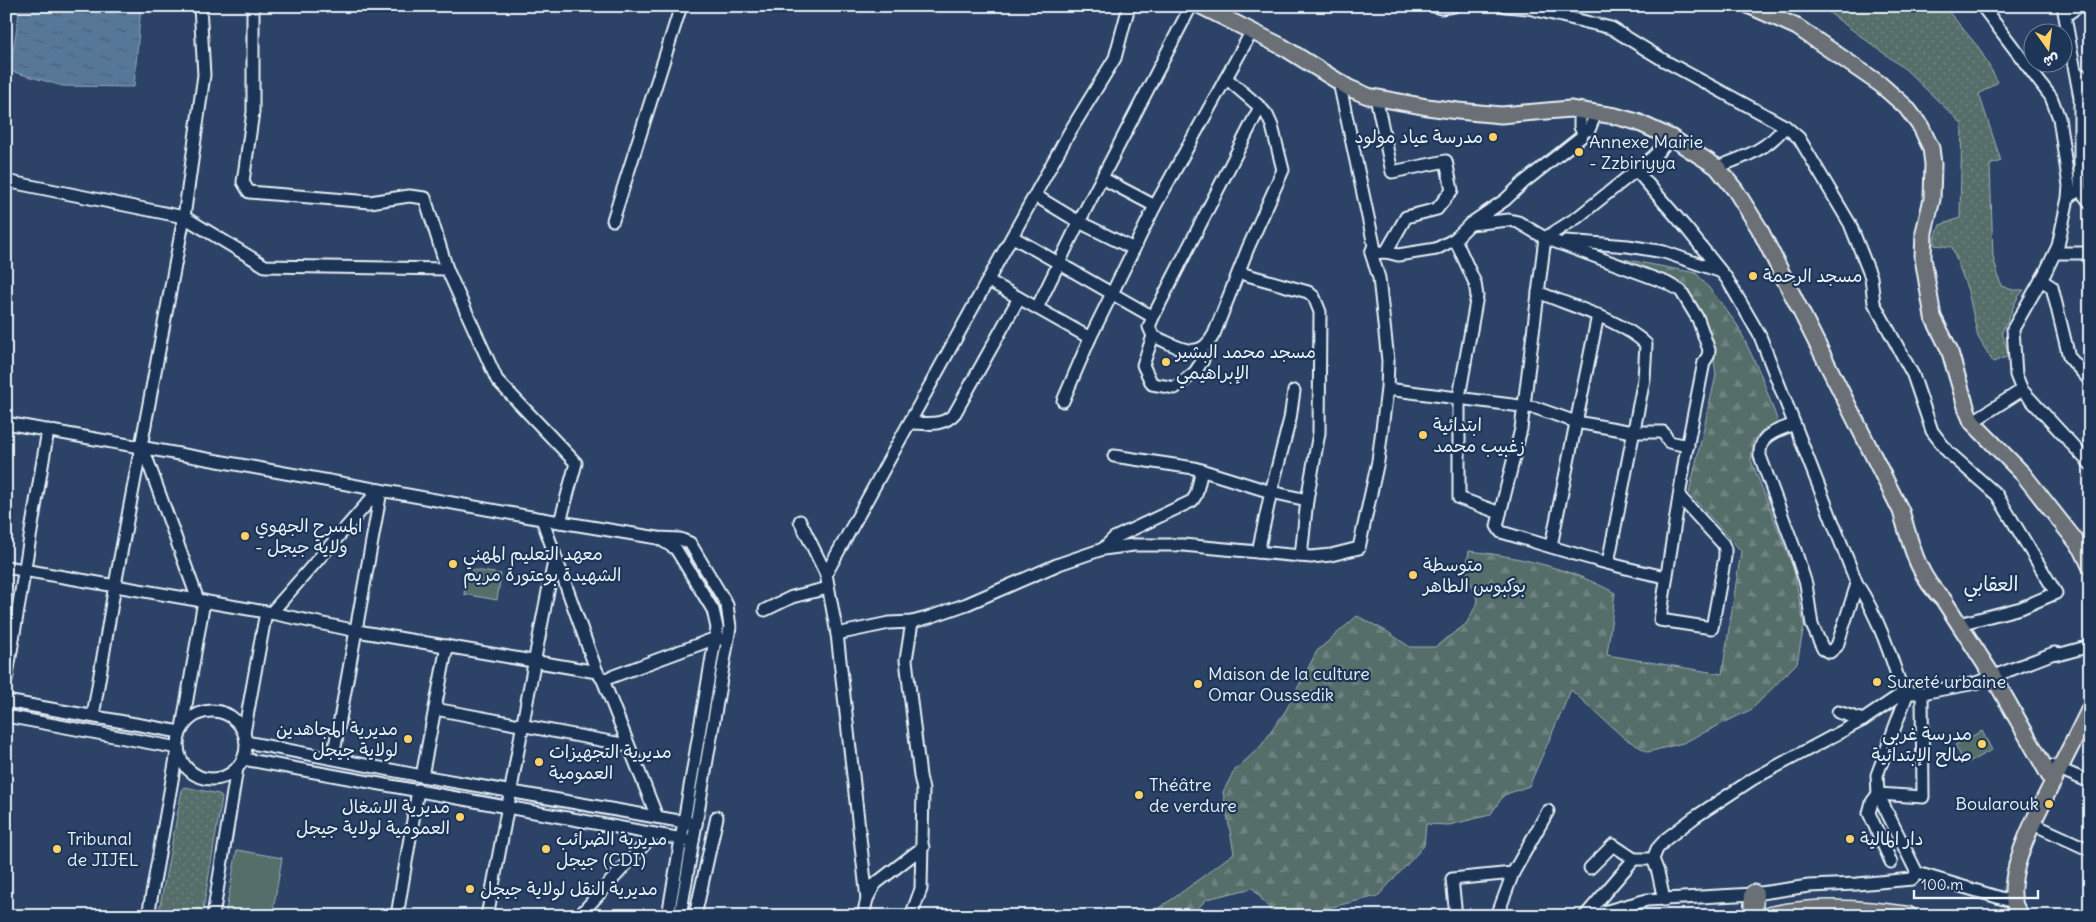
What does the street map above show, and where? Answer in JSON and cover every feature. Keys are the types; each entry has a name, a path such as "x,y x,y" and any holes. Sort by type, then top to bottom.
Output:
{"highway":[{"path":"1753,916 1754,894"},
{"path":"1770,916 1806,909 1823,909 1866,910 1908,916"}],"main road":[{"path":"1201,6 1283,47 1348,88 1376,98 1427,108 1501,114 1544,110 1596,112 1637,122 1671,138 1717,167 1736,191 1759,228 1901,511 1912,546 1928,582 1934,592 1943,599 1994,678 2041,760 2056,776"},
{"path":"1750,6 1797,27 1880,84 1906,107 1925,135 1931,148 1934,171 1932,199 1924,232 1923,258 1933,317 1949,348 1972,422 2023,474 2082,549 2090,566"},
{"path":"2022,916 2014,902 2015,875 2033,824 2089,712"}],"street":[{"path":"93,716 115,585 184,217 204,75 200,6"},
{"path":"253,6 253,112 244,182 249,192 370,202 409,196 425,198 447,269 497,380 576,463 560,522"},
{"path":"613,220 681,6"},
{"path":"826,574 1013,238 1069,133 1115,58 1129,6"},
{"path":"1037,308 1058,263 1191,6"},
{"path":"1434,6 1441,8 1454,6"},
{"path":"1505,6 1528,8 1611,28 1665,61 1785,126 1798,138 1850,224 1871,277 1876,309 1913,375 1932,431 1948,452 1996,496 2056,593 2021,608 1959,624"},
{"path":"1982,6 2051,96 2058,118 2068,196 2061,235 2055,253 2013,330 2016,376 2022,390 2090,464"},
{"path":"1063,400 1090,338 1155,206 1252,31"},
{"path":"2074,61 2090,95"},
{"path":"2074,72 2080,107 2080,190 2090,202"},
{"path":"1226,78 1260,106 1272,126 1283,170 1248,248 1240,273 1214,334 1198,354 1195,372 1175,388 1152,384 1143,364 1153,336 1149,327 1260,106"},
{"path":"837,634 889,623 912,622 968,604 1059,564 1103,549 1134,545 1184,545 1301,556 1325,556 1360,548 1378,461 1387,389 1388,356 1379,278 1371,253 1374,244 1339,82"},
{"path":"1376,98 1392,172 1446,161 1452,190 1437,210 1406,217 1386,252"},
{"path":"1371,253 1386,252 1398,255 1436,249 1455,239 1470,224 1505,200 1524,182 1581,137 1583,132 1580,127 1580,110"},
{"path":"1589,130 1596,112"},
{"path":"1717,167 1757,150 1776,138 1785,126"},
{"path":"1545,238 1578,217 1635,169 1654,156 1671,138"},
{"path":"1635,169 1687,229 1735,291 1760,336 1857,584 1864,594 1906,692 1877,775 1878,794 1917,873 2014,902"},
{"path":"1102,178 1155,206"},
{"path":"6,181 184,217 265,266 447,269"},
{"path":"2068,196 2080,190"},
{"path":"1036,196 1079,222 1134,249"},
{"path":"1470,224 1509,220 1518,222 1545,238 1667,283 1681,291 1698,319 1709,350 1704,362 1688,446 1660,620 1712,628 1725,549 1723,544 1680,497"},
{"path":"1013,238 1153,317"},
{"path":"1545,238 1655,250 1718,271"},
{"path":"1545,238 1520,435 1497,522 1501,532 1608,563 1666,577"},
{"path":"1455,239 1475,283 1477,296 1459,398 1459,498 1500,513"},
{"path":"2055,253 2086,253 2090,262"},
{"path":"1240,273 1308,292 1314,296 1320,312 1319,433 1307,500 1301,556"},
{"path":"2041,280 2052,287 2069,356 2090,381"},
{"path":"989,281 1090,338"},
{"path":"1538,292 1598,315 1634,334 1646,344 1644,379 1608,563"},
{"path":"910,423 940,423 949,420 956,413 1019,298"},
{"path":"1551,546 1598,315"},
{"path":"1153,336 1198,354"},
{"path":"1387,389 1536,408 1576,422 1633,432 1663,432 1669,442 1688,446"},
{"path":"1972,422 2022,390"},
{"path":"1258,552 1290,419 1294,391"},
{"path":"6,422 542,519 658,538 680,538 690,543 726,605 730,627 680,916"},
{"path":"1794,424 1765,437 1760,444 1760,456 1806,584 1812,625 1823,649 1826,651 1830,652 1837,646 1857,584"},
{"path":"6,681 48,430"},
{"path":"142,447 201,601 178,749 148,916"},
{"path":"1114,456 1202,470 1271,492 1307,500"},
{"path":"1103,549 1114,538 1192,501 1196,495 1202,470"},
{"path":"213,916 268,612 380,491"},
{"path":"333,758 357,631 380,491"},
{"path":"542,519 627,745 659,817 658,834 579,916"},
{"path":"800,522 826,574 837,634 867,899"},
{"path":"658,538 676,549 713,610 717,628 668,916"},
{"path":"487,916 511,792 533,661 555,557"},
{"path":"6,567 268,612 357,631 533,661 600,676 716,638 728,640"},
{"path":"765,610 792,597 828,588"},
{"path":"911,916 921,889 923,847 923,790 906,660 912,622"},
{"path":"422,776 446,646"},
{"path":"1664,900 1653,859 1657,849 1666,839 1703,812 1753,779 1863,720 1906,692 1922,693 1976,683 1994,678 2054,653 2061,654 2090,646"},
{"path":"1878,794 1923,797 1922,693"},
{"path":"6,701 181,730"},
{"path":"434,709 627,745"},
{"path":"181,730 189,719 199,713 210,711 222,712 233,718 241,726 245,738"},
{"path":"1838,712 1863,720"},
{"path":"6,716 178,749"},
{"path":"245,738 422,776 696,824"},
{"path":"178,749 181,761 188,770 202,778 218,779 228,775 240,764"},
{"path":"240,764 418,790 693,841"},
{"path":"2056,776 2090,782"},
{"path":"397,916 418,790"},
{"path":"1878,794 1872,802 1869,813 1891,862"},
{"path":"1497,916 1512,873 1548,811"},
{"path":"695,916 717,817"},
{"path":"2033,824 2090,850"},
{"path":"658,834 677,857"},
{"path":"1590,868 1613,845 1634,860 1653,859"},
{"path":"863,916 867,899 875,884 923,847"},
{"path":"690,857 707,860"},
{"path":"1585,916 1634,860"},
{"path":"1456,916 1452,879 1512,873"},
{"path":"1589,916 1647,900 1754,894 1809,886 1912,879 1917,873"}],"green space":[{"path":"1820,6 1944,6 1979,48 1998,82 1979,94 2001,161 1990,165 1993,256 2001,286 2013,290 2024,290 2018,297 2002,332 2009,356 1993,362 1978,337 1968,291 1952,247 1934,245 1934,239 1940,225 1960,218 1962,124 1905,69"},
{"path":"1602,255 1696,273 1738,326 1761,375 1778,422 1754,439 1751,460 1794,570 1804,626 1797,663 1752,709 1683,743 1648,752 1624,738 1571,690 1529,786 1504,795 1490,815 1449,825 1426,824 1424,846 1378,896 1293,916 1275,916 1253,888 1207,899 1193,913 1193,916 1146,916 1174,898 1234,853 1223,792 1234,771 1261,746 1286,710 1317,651 1357,616 1386,631 1410,647 1435,647 1466,624 1478,602 1466,569 1469,551 1506,556 1563,570 1615,593 1607,655 1722,674 1741,551 1689,493 1716,375 1712,346 1686,286"},
{"path":"468,569 501,574 497,600 464,594"},
{"path":"1982,731 1992,750 1965,764 1955,745"},
{"path":"185,787 219,794 222,798 202,916 158,916 182,790"},
{"path":"237,850 282,858 272,916 225,916"}],"water":[{"path":"20,6 141,6 134,87 63,86 10,71"}],"place":[{"name":"مدرسة عياد مولود","path":"1493,137"},
{"name":"Annexe Mairie - Zzbiriyya","path":"1579,152"},
{"name":"مسجد الرحمة","path":"1753,276"},
{"name":"مسجد محمد البشير الإبراهيمي","path":"1166,362"},
{"name":"ابتدائية زغبيب محمد","path":"1423,435"},
{"name":"المسرح الجهوي - ولاية جيجل","path":"245,536"},
{"name":"معهد التعليم المهني الشهيدة بوعتورة مريم","path":"453,564"},
{"name":"متوسطة بوكبوس الطاهر","path":"1413,575"},
{"name":"Sureté urbaine","path":"1877,682"},
{"name":"Maison de la culture Omar Oussedik","path":"1198,684"},
{"name":"مديرية المجاهدين لولاية جيجل","path":"408,739"},
{"name":"مدرسة غربي صالح الإبتدائية","path":"1982,744"},
{"name":"مديرية التجهيزات العمومية","path":"539,762"},
{"name":"Théâtre de verdure","path":"1139,795"},
{"name":"Boularouk","path":"2049,804"},
{"name":"مديرية الاشغال العمومية لولاية جيجل","path":"460,817"},
{"name":"دار المالية","path":"1850,839"},
{"name":"Tribunal de JIJEL","path":"57,849"},
{"name":"مديرية الضرائب جيجل (CDI)","path":"546,849"},
{"name":"مديرية النقل لولاية جيجل","path":"470,889"}],"district":[{"name":"العقابي","path":"1991,584"}]}
